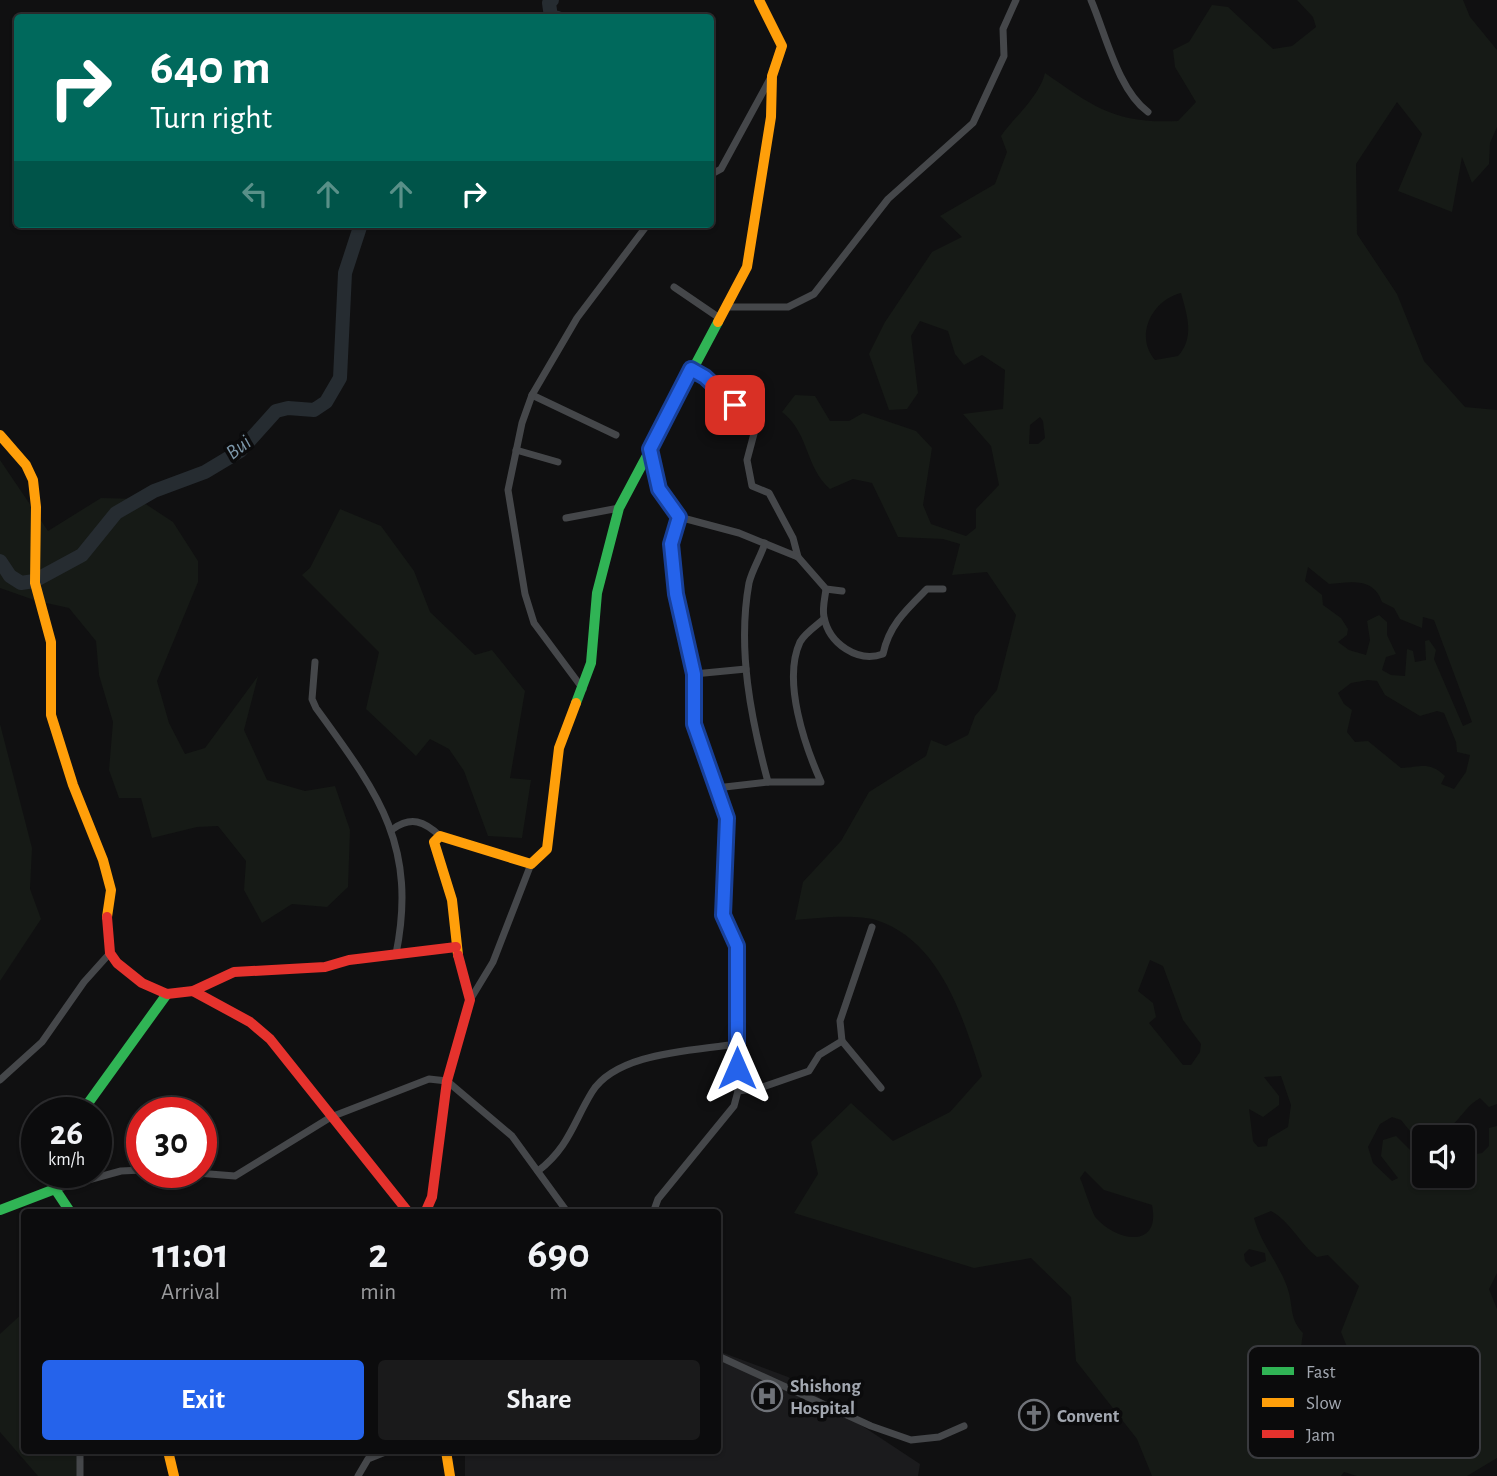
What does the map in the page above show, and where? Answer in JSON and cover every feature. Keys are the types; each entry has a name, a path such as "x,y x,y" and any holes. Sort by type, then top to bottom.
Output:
{"street":[{"path":"714,173 721,169 772,76 782,46 759,0"},
{"path":"728,307 788,307 814,293 888,199 973,123 1004,56 1003,29 1017,0"},
{"path":"1091,0 1122,81 1129,94 1148,112"},
{"path":"427,1209 432,1196 447,1081 470,1000 493,962 531,864 547,849 559,748 591,663 597,593 619,508 718,317 728,307 747,267 771,117 772,76"},
{"path":"583,689 534,623 528,604 508,490 531,395 577,318 645,228"},
{"path":"674,287 718,317"},
{"path":"691,369 726,395 756,426 747,460 752,486 769,493 793,538 798,557"},
{"path":"531,395 616,435"},
{"path":"0,435 26,465 33,480 36,507 35,583 51,642 51,715 55,734 103,860 111,890 107,913 110,953 117,963 142,984 167,994 193,990 234,972 325,967 396,954 456,947"},
{"path":"650,449 659,489 679,517 765,543 798,557 826,589 842,592"},
{"path":"516,450 558,461"},
{"path":"566,518 619,508"},
{"path":"654,1209 657,1199 676,1181 733,1106 738,1091 737,946 723,915 727,818 694,724 694,674 676,594 671,544 679,517"},
{"path":"765,543 750,581 746,669 754,728 768,782"},
{"path":"826,589 824,619 842,648 860,656 876,657 883,654 886,640 900,613 927,589 943,589"},
{"path":"716,788 768,782 821,782 801,729 794,677 802,639 824,619"},
{"path":"314,662 312,699 316,708 373,790 393,829 401,876 403,919 396,954"},
{"path":"694,674 746,669"},
{"path":"393,829 404,821 417,821 440,835 531,864"},
{"path":"440,835 434,842 452,900 456,947 470,1000"},
{"path":"873,927 840,1021 842,1041 881,1088"},
{"path":"0,1080 42,1042 84,982 110,953"},
{"path":"193,990 240,1015 270,1039 406,1209"},
{"path":"93,1097 167,994"},
{"path":"738,1091 760,1088 809,1071 819,1055 842,1041"},
{"path":"538,1171 565,1145 594,1089 618,1068 637,1061 737,1044"},
{"path":"217,1175 235,1176 331,1116 429,1079 447,1081 512,1136 565,1209"},
{"path":"0,1210 55,1189 126,1171"},
{"path":"55,1189 68,1209"},
{"path":"721,1357 871,1426 911,1440 939,1437 964,1426"},
{"path":"80,1454 80,1476"},
{"path":"169,1454 174,1476"},
{"path":"358,1476 368,1459 380,1454"},
{"path":"446,1454 450,1476"}],"shaded area":[{"path":"1297,0 1463,0 1470,17 1497,50 1497,127 1490,143 1489,164 1472,183 1462,157 1452,212 1398,191 1422,134 1397,102 1356,164 1357,234 1397,294 1424,361 1465,407 1497,410 1497,1104 1489,1107 1480,1098 1453,1125 1412,1125 1412,1132 1401,1120 1392,1117 1380,1124 1368,1147 1373,1163 1392,1181 1398,1178 1381,1156 1383,1140 1396,1136 1412,1152 1412,1188 1475,1188 1475,1154 1482,1153 1489,1146 1489,1128 1497,1126 1497,1273 1489,1289 1497,1309 1497,1458 1467,1476 1357,1476 1344,1472 1341,1476 1152,1476 1137,1439 1076,1361 1071,1297 1031,1258 974,1268 794,1213 818,1174 811,1142 851,1103 893,1141 950,1112 982,1076 967,1030 946,984 917,945 898,930 867,918 795,920 803,882 841,841 869,792 926,756 931,740 946,746 968,735 975,716 997,690 1016,615 987,572 952,575 960,544 943,539 898,537 872,483 853,479 830,489 816,471 797,429 782,412 795,395 815,396 830,421 849,421 863,413 916,431 932,448 923,505 931,524 966,536 976,528 976,509 999,485 991,446 963,414 1003,409 1005,370 982,355 964,365 955,354 948,331 920,321 911,336 918,393 907,409 889,410 869,354 885,322 932,252 962,237 940,216 995,184 1007,152 1001,136 1032,98 1045,73 1106,111 1138,120 1178,121 1196,102 1175,67 1173,50 1189,42 1212,5 1228,7 1273,49 1292,46 1316,27 1313,17","holes":["1181,293 1188,326 1183,349 1178,356 1155,360 1146,340 1149,320 1162,303","1040,417 1045,438 1038,444 1029,444 1030,425","1308,567 1329,584 1353,582 1373,588 1382,602 1394,608 1400,619 1422,628 1423,617 1434,620 1472,722 1463,726 1434,659 1436,650 1429,640 1425,641 1426,660 1415,662 1413,651 1407,649 1405,676 1391,675 1382,670 1386,657 1396,654 1387,635 1387,622 1379,615 1367,621 1370,640 1366,655 1349,650 1338,642 1347,635 1348,629 1341,618 1323,605 1322,595 1305,581","1377,681 1385,695 1420,716 1437,711 1444,713 1456,742 1457,752 1470,755 1466,772 1454,789 1441,784 1445,776 1434,768 1401,768 1368,741 1355,742 1347,732 1352,710 1344,704 1338,693 1351,683","1150,960 1163,966 1183,1020 1201,1044 1200,1052 1191,1065 1183,1065 1149,1023 1156,1017 1153,1003 1138,991","1281,1076 1291,1105 1288,1127 1268,1139 1267,1146 1258,1147 1253,1141 1249,1109 1263,1117 1279,1105 1279,1096 1264,1077","1085,1171 1104,1190 1152,1205 1153,1219 1150,1229 1144,1235 1125,1236 1096,1218 1080,1178","1271,1211 1285,1221 1317,1257 1328,1255 1359,1286 1341,1332 1347,1346 1480,1346 1480,1458 1248,1458 1248,1346 1301,1346 1303,1333 1294,1318 1286,1283 1261,1237 1254,1218","1249,1249 1265,1253 1266,1261 1251,1267 1245,1261 1244,1254"]},
{"path":"0,460 48,531 101,498 138,499 173,522 198,561 198,582 157,681 169,723 185,754 205,748 258,676 244,730 267,780 305,791 335,786 350,830 348,887 327,907 292,904 262,923 244,890 246,861 218,826 197,827 152,838 141,798 119,798 109,770 113,722 99,675 96,641 69,608 37,601 0,588"},
{"path":"340,509 381,526 414,571 430,612 475,655 492,650 525,691 510,778 531,780 522,838 488,836 464,771 449,749 430,739 416,756 366,709 379,652 302,575 310,568"},
{"path":"0,724 32,848 30,889 41,919 0,981"},
{"path":"21,1315 21,1454 83,1454 80,1476 38,1476 0,1432 0,1334"},
{"name":"Shishong Hospital","path":"721,1352 788,1377 920,1464 918,1476 465,1476 465,1454 721,1454"}],"waterway":[{"name":"Bui","path":"551,14 549,3 552,0"},
{"name":"Bui","path":"0,561 10,576 21,583 34,581 82,555 116,513 154,491 205,472 240,451 276,411 288,408 314,410 326,402 340,378 345,273 360,228"}],"traffic: fast":[{"path":"576,703 591,663 597,593 619,508 718,322"},
{"path":"93,1097 167,994"},
{"path":"55,1188 68,1209"},
{"path":"0,1210 55,1189"}],"traffic: slow":[{"path":"718,322 747,267 771,117 772,76 782,46 759,0"},
{"path":"0,435 26,465 33,480 36,507 35,583 51,642 51,715 73,785 103,860 111,890 107,917"},
{"path":"458,955 452,900 434,842 440,836 531,864 547,849 559,748 576,703"},
{"path":"169,1454 174,1476"},
{"path":"446,1454 450,1476"}],"traffic: jam":[{"path":"107,917 110,953 117,963 142,983 167,994 193,991 234,972 325,967 349,960 456,947"},
{"path":"427,1209 432,1197 447,1081 470,1000 458,955"},
{"path":"193,991 250,1022 270,1039 406,1209"}],"place":[{"name":"Shishong Hospital","path":"767,1396"},
{"name":"Convent","path":"1034,1415"}],"route":[{"path":"735,405 705,377 691,369 650,449 659,489 679,517 671,544 676,594 694,674 694,724 727,818 729,836 722,883 723,915 737,946 737,1068"}]}
